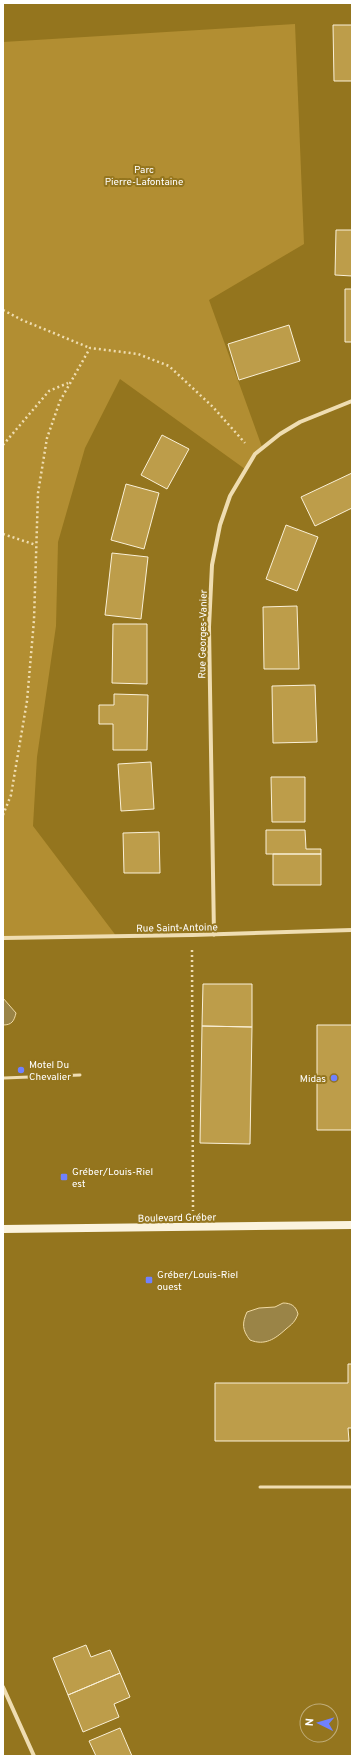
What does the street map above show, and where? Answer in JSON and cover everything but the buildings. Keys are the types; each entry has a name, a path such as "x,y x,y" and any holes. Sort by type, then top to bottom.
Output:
{"main road":[{"name":"Boulevard Gréber","path":"3,1229 352,1225"}],"street":[{"name":"Rue Georges-Vanier","path":"214,935 208,627 212,565 220,525 230,496 255,454 280,434 300,422 352,401"},
{"name":"Rue Saint-Antoine","path":"3,938 214,935 352,930"},
{"path":"3,1687 34,1756"}],"lane":[{"path":"4,1078 80,1075"},
{"path":"260,1487 352,1487"}],"path":[{"path":"3,310 22,320 90,348 138,354 169,366 213,407 255,454"},
{"path":"3,814 11,795 27,701 34,620 38,493 47,438 60,400 90,348"},
{"path":"3,445 49,392 69,383"},
{"path":"3,534 36,545"},
{"path":"192,935 193,1226"}],"green space":[{"name":"Parc Pierre-Lafontaine","path":"295,24 304,244 209,300 262,447 245,469 120,379 85,448 58,542 56,626 37,757 33,826 117,937 3,938 3,42"}],"shaded area":[{"path":"3,998 16,1013 12,1022 3,1025"},
{"path":"283,1303 291,1304 296,1309 298,1314 293,1323 278,1336 265,1342 255,1342 250,1340 244,1330 244,1320 247,1312 259,1308 275,1307"}],"place":[{"name":"Motel Du Chevalier","path":"21,1070"},
{"name":"Midas","path":"334,1078"},
{"name":"Gréber/Louis-Riel est","path":"64,1177"},
{"name":"Gréber/Louis-Riel ouest","path":"149,1280"}]}
